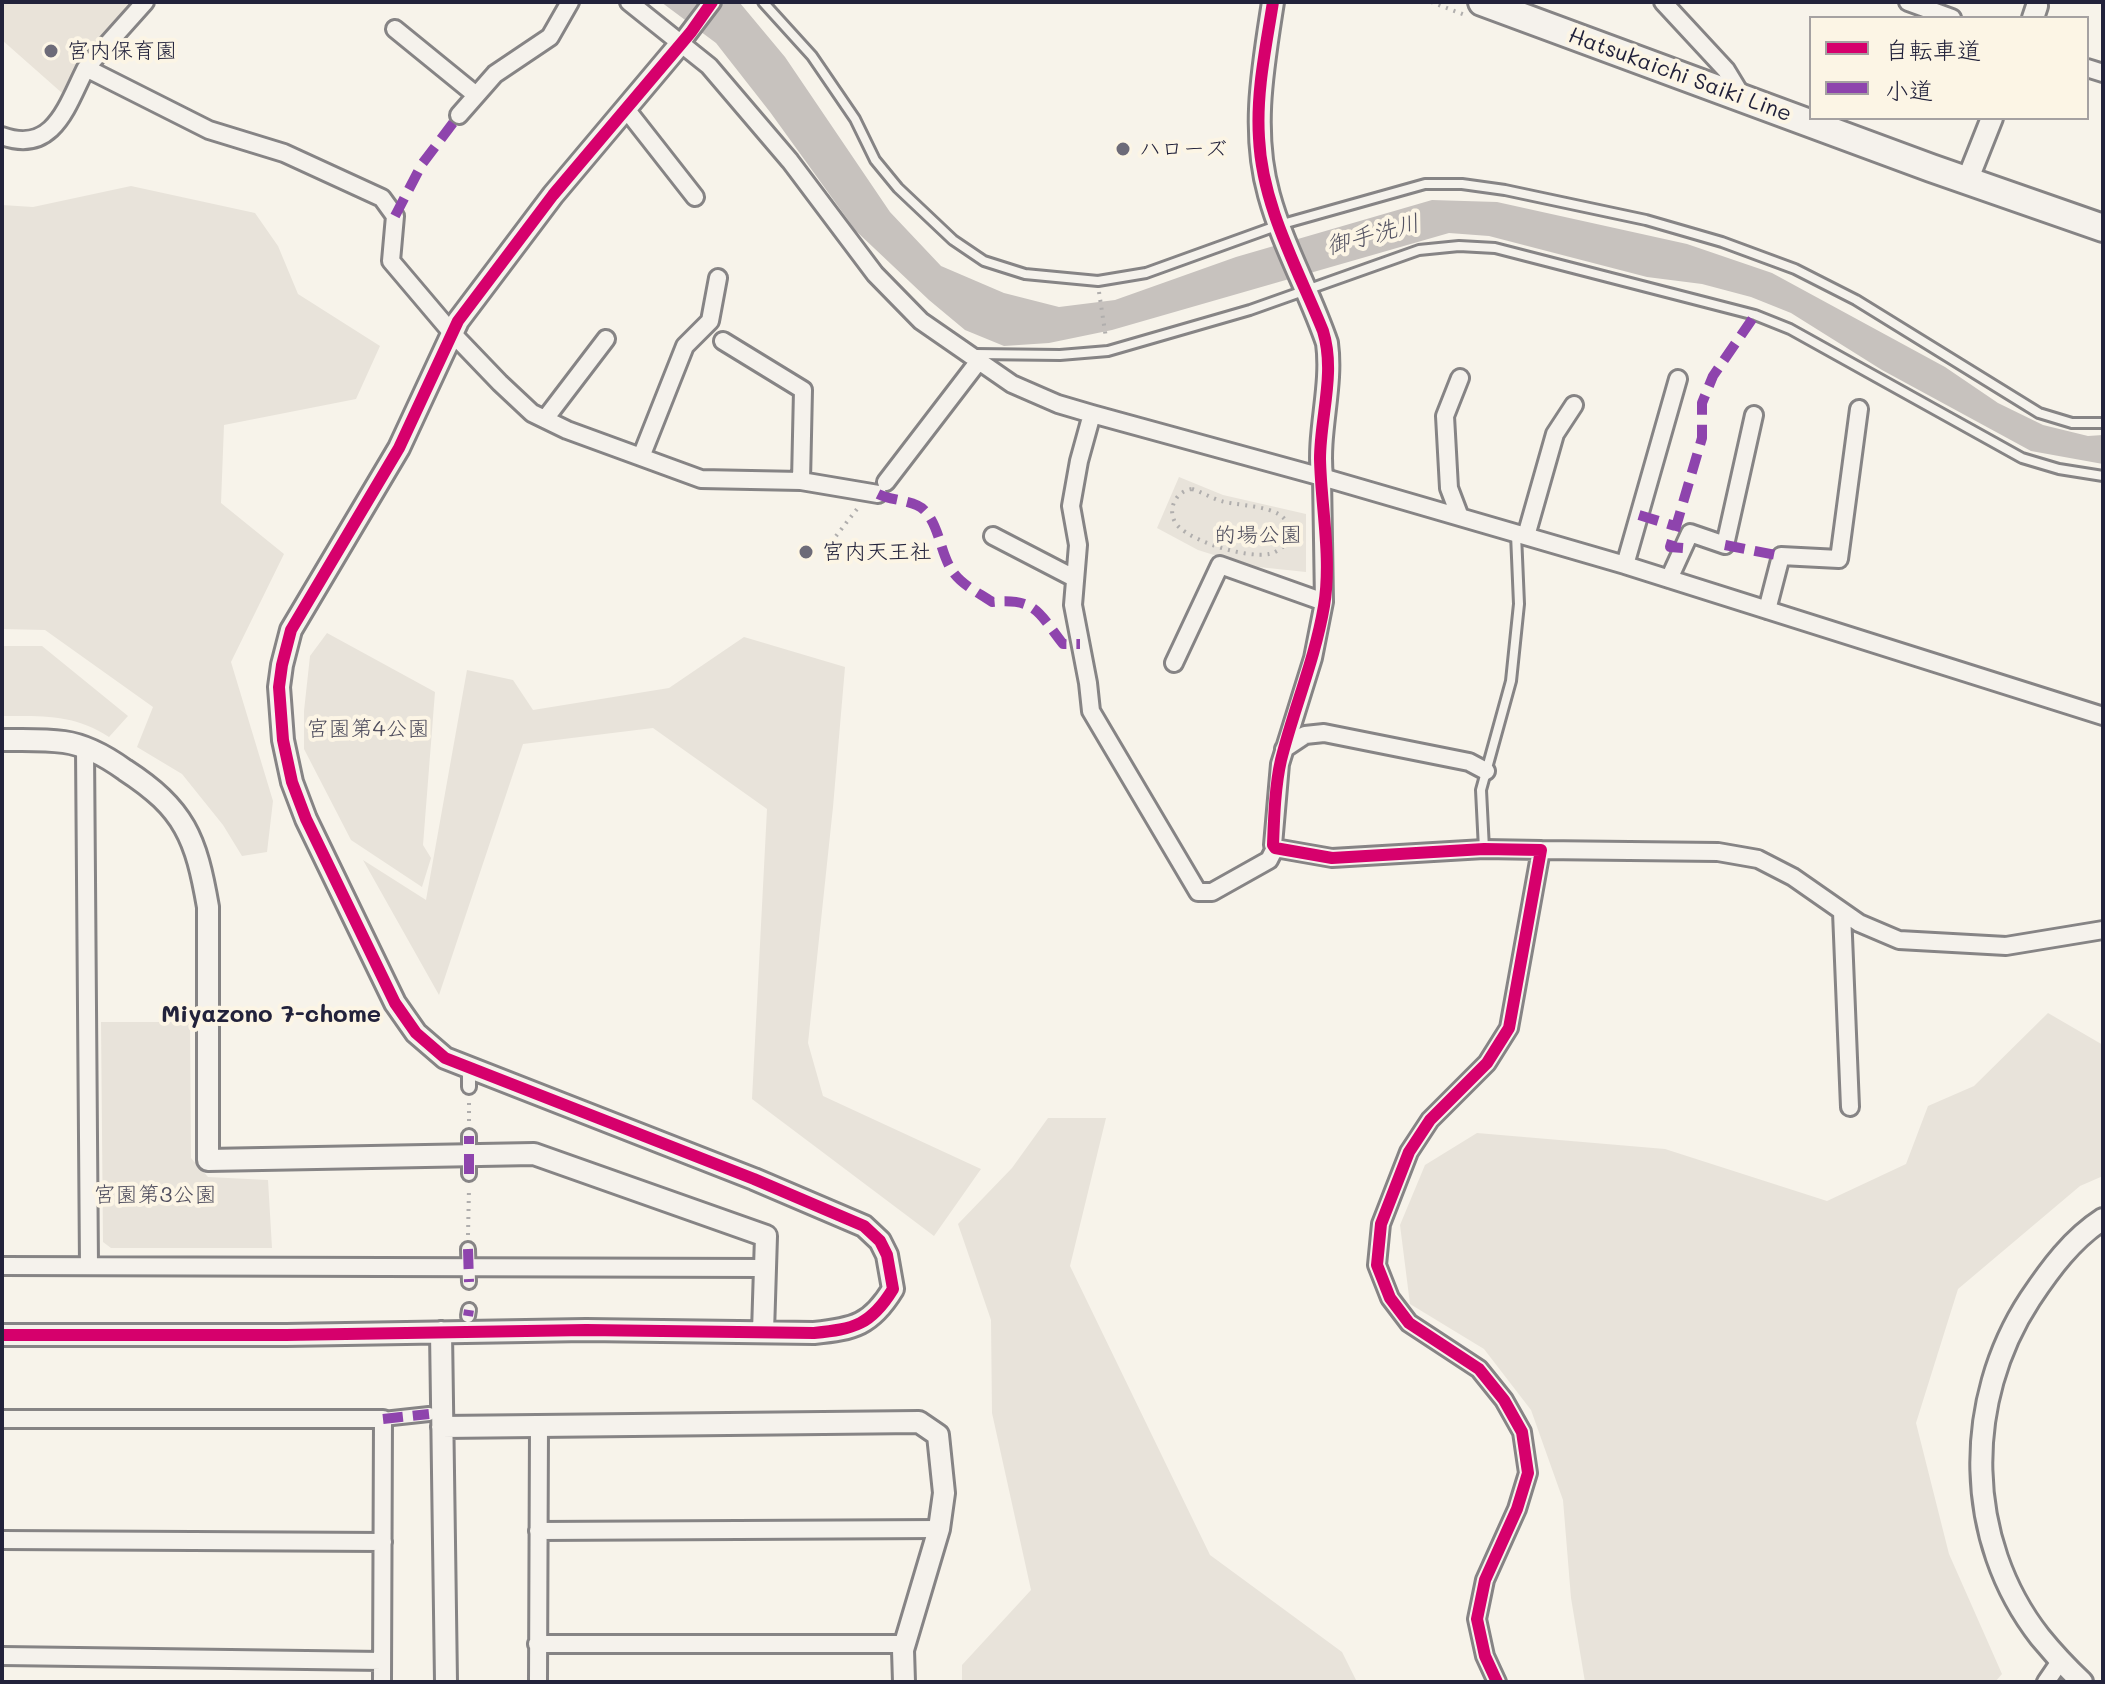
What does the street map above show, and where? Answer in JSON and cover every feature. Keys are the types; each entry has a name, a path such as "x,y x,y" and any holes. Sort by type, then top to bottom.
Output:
{"main road":[{"name":"Hatsukaichi Saiki Line","path":"1499,5 1967,181 2103,228"}],"street":[{"path":"2,136 26,141 50,131 59,122 86,68 145,2"},
{"path":"459,115 495,74 550,37 570,2"},
{"path":"629,2 686,38 790,161 875,274 921,321 1012,384 1058,404 1625,565 2103,716"},
{"path":"2,1335 586,1330 814,1333 849,1329 868,1320 883,1306 893,1289 887,1255 880,1241 864,1226 768,1185 469,1077 416,1033 395,1003 306,819 288,764 279,687 291,630 399,448 458,321 553,195 686,38 712,2"},
{"path":"1092,414 1071,506 1078,545 1073,605 1092,715 1192,886 1205,894 1269,860 1275,848 1274,828 1284,749 1313,658 1324,602 1320,457 1328,355 1323,331 1281,230 1262,169 1259,139 1261,80 1273,2"},
{"path":"1663,2 1726,70 1743,98"},
{"path":"1908,2 1946,16"},
{"path":"395,29 476,95"},
{"path":"86,68 209,130 284,153 382,198 395,216 391,261 452,333 532,413 701,479 801,481 882,488 972,358"},
{"path":"626,109 695,197"},
{"path":"1967,181 1991,120"},
{"path":"641,457 685,346 710,321 718,278"},
{"path":"545,419 606,339"},
{"path":"723,341 803,390 801,481"},
{"path":"1460,378 1445,416 1449,488 1460,517"},
{"path":"1625,565 1678,379"},
{"path":"1521,535 1555,434 1574,405"},
{"path":"1767,610 1781,556 1839,559 1859,409"},
{"path":"1669,579 1690,533 1725,545 1754,415"},
{"path":"993,536 1074,578"},
{"path":"1174,663 1220,565 1324,602"},
{"path":"1284,749 1305,735 1324,733 1469,762 1486,771"},
{"path":"2,740 67,742 102,754 164,798 187,831 201,866 208,907 208,1160 534,1154 766,1236 763,1332"},
{"path":"85,749 89,1266"},
{"path":"1275,848 1332,858 1484,849 1738,854 1776,866 1859,923 1888,936 1920,942 2006,946 2103,930"},
{"path":"1497,1682 1485,1656 1477,1619 1485,1580 1517,1509 1528,1473 1522,1432 1504,1400 1479,1369 1409,1323 1390,1298 1377,1265 1381,1224 1409,1152 1430,1120 1487,1063 1509,1028 1541,850"},
{"path":"1842,912 1850,1107"},
{"path":"2082,1682 2039,1636 2002,1570 1990,1531 1979,1454 1992,1378 2004,1343 2023,1309 2068,1247 2103,1219"},
{"path":"468,1249 468,1275"},
{"path":"2,1266 468,1275 765,1268"},
{"path":"441,1332 436,1420 446,1682"},
{"path":"2,1419 383,1419 539,1426 919,1422 938,1435 944,1493 939,1529 905,1644 904,1682"},
{"path":"382,1682 383,1419"},
{"path":"538,1682 539,1426"},
{"path":"538,1531 939,1529"},
{"path":"2,1540 383,1542"},
{"path":"537,1644 905,1644"},
{"path":"2,1656 382,1661"},
{"path":"2046,1682 2061,1660"}],"lane":[{"path":"763,2 812,56 855,119 875,160 898,188 953,240 984,261 1025,274 1098,281 1146,273 1425,184 1462,184 1646,220 1722,242 1795,269 1856,300 2039,413 2072,423 2103,423"},
{"path":"972,358 1108,351 1250,310 1419,250 1459,246 1495,248 1755,315 1802,335 2022,458 2059,469 2103,476"},
{"path":"1484,849 1481,790 1511,681 1519,604 1521,535"}],"path":[{"path":"1098,281 1108,351"},
{"path":"1192,489 1221,501 1268,510 1276,511 1284,518 1288,538 1285,545 1274,553 1251,555 1202,541 1180,528 1172,509 1183,491 1192,489"},
{"path":"836,536 853,515"},
{"path":"468,1249 469,1077"}],"shaded area":[{"name":"宮内保育園","path":"2,2 134,2 78,62 62,93 2,40"}],"green space":[{"path":"131,186 255,213 278,246 298,294 380,346 356,399 224,425 221,503 284,554 231,662 273,801 267,852 242,856 223,825 182,774 137,747 153,707 45,630 2,629 2,205 33,207"},
{"name":"的場公園","path":"1179,477 1223,495 1306,514 1306,572 1249,566 1198,550 1157,528"},
{"name":"宮園第4公園","path":"327,633 435,692 423,845 431,858 422,887 351,840 304,749 304,711 310,656"},
{"path":"744,637 845,667 808,1043 823,1096 981,1169 934,1236 752,1099 767,809 653,728 523,744 439,995 363,860 426,900 467,670 513,680 533,710 669,688"},
{"path":"2,646 42,646 128,716 109,737 71,720 2,716"},
{"path":"2048,1013 2103,1045 2103,1176 2080,1186 1958,1289 1916,1423 1949,1554 2002,1674 1995,1682 1585,1682 1571,1598 1563,1500 1531,1410 1484,1349 1410,1304 1400,1225 1425,1165 1477,1133 1665,1149 1827,1201 1906,1164 1928,1106 1974,1086"},
{"name":"宮園第3公園","path":"101,1022 190,1022 191,1158 208,1177 268,1180 272,1248 111,1248 103,1242"},
{"path":"1048,1118 1106,1118 1070,1266 1210,1555 1342,1652 1357,1682 962,1682 962,1665 1031,1590 992,1413 991,1320 958,1224 1012,1168"}],"water":[{"name":"御手洗川","path":"661,2 740,3 785,57 890,212 941,266 1004,293 1059,307 1115,300 1236,257 1432,200 1497,202 1687,244 1772,273 1945,367 1998,403 2043,425 2088,436 2103,435 2103,464 2031,451 1882,370 1791,313 1751,297 1702,284 1647,277 1489,236 1449,233 1112,330 1049,343 1004,346 965,330 856,231 716,43"}],"marked path":[{"path":"395,216 422,164 459,115"},
{"path":"1683,548 1670,547 1702,438 1702,403 1713,376 1755,315"},
{"path":"878,494 915,504 924,510 933,524 949,565 966,585 992,602 1027,605 1041,616 1063,644 1080,644"},
{"path":"1639,515 1675,526"},
{"path":"1725,545 1781,556"},
{"path":"469,1136 469,1174"},
{"path":"468,1249 469,1282"},
{"path":"468,1316 469,1310"},
{"path":"383,1419 429,1414"}],"cycle path":[{"path":"2,1335 286,1335 586,1330 814,1333 840,1330 869,1318 893,1289 887,1255 880,1241 864,1226 754,1179 445,1058 416,1033 395,1003 306,819 292,782 283,740 279,687 291,630 399,448 458,321 553,195 691,32 712,2"},
{"path":"1273,2 1259,104 1262,163 1274,213 1323,331 1328,363 1320,459 1327,551 1324,606 1281,760 1273,845 1275,848 1332,858 1484,849 1541,850 1509,1028 1487,1063 1430,1120 1409,1152 1381,1224 1377,1265 1390,1298 1409,1323 1479,1369 1504,1400 1522,1432 1528,1473 1517,1509 1485,1580 1477,1619 1485,1656 1497,1682"}],"place":[{"name":"宮内保育園","path":"51,51"},
{"name":"ハローズ","path":"1123,149"},
{"name":"宮内天王社","path":"806,552"}],"district":[{"name":"Miyazono 7-chome","path":"271,1015"}]}
